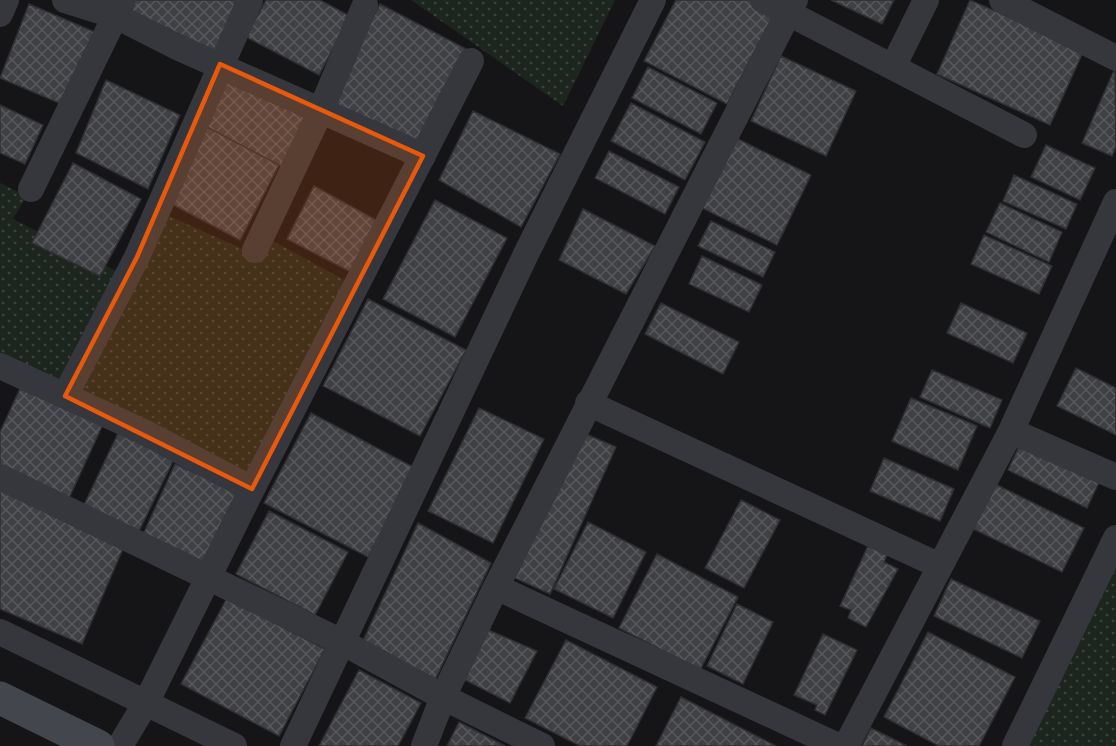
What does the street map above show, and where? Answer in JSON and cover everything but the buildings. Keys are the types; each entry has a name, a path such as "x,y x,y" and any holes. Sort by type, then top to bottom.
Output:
{"main road":[{"path":"0,698 98,746"}],"street":[{"path":"0,14 6,0"},
{"path":"65,0 119,8 175,46 423,156"},
{"path":"65,396 137,257 249,0"},
{"path":"293,746 526,254 653,0"},
{"path":"764,0 792,6 893,67 1024,135"},
{"path":"893,67 926,0"},
{"path":"1002,0 1039,8 1116,58"},
{"path":"255,250 321,110 365,5"},
{"path":"424,746 443,697 496,587 792,6"},
{"path":"31,189 119,8"},
{"path":"120,746 147,701 252,489 471,61"},
{"path":"846,746 1011,431 1116,202"},
{"path":"0,366 146,433 252,489"},
{"path":"588,403 940,566"},
{"path":"1011,431 1116,477"},
{"path":"0,477 342,642 443,697 542,746"},
{"path":"1015,746 1116,538"},
{"path":"496,587 838,746"},
{"path":"0,632 147,701 234,746"}],"highlighted area":[{"path":"220,64 423,156 252,489 65,396 137,257"}],"shaded area":[{"path":"411,0 615,0 563,106"},
{"path":"0,183 27,196 13,219 124,275 160,212 256,255 264,236 348,282 245,476 0,359"},
{"path":"1116,550 1116,746 1021,746"}]}
